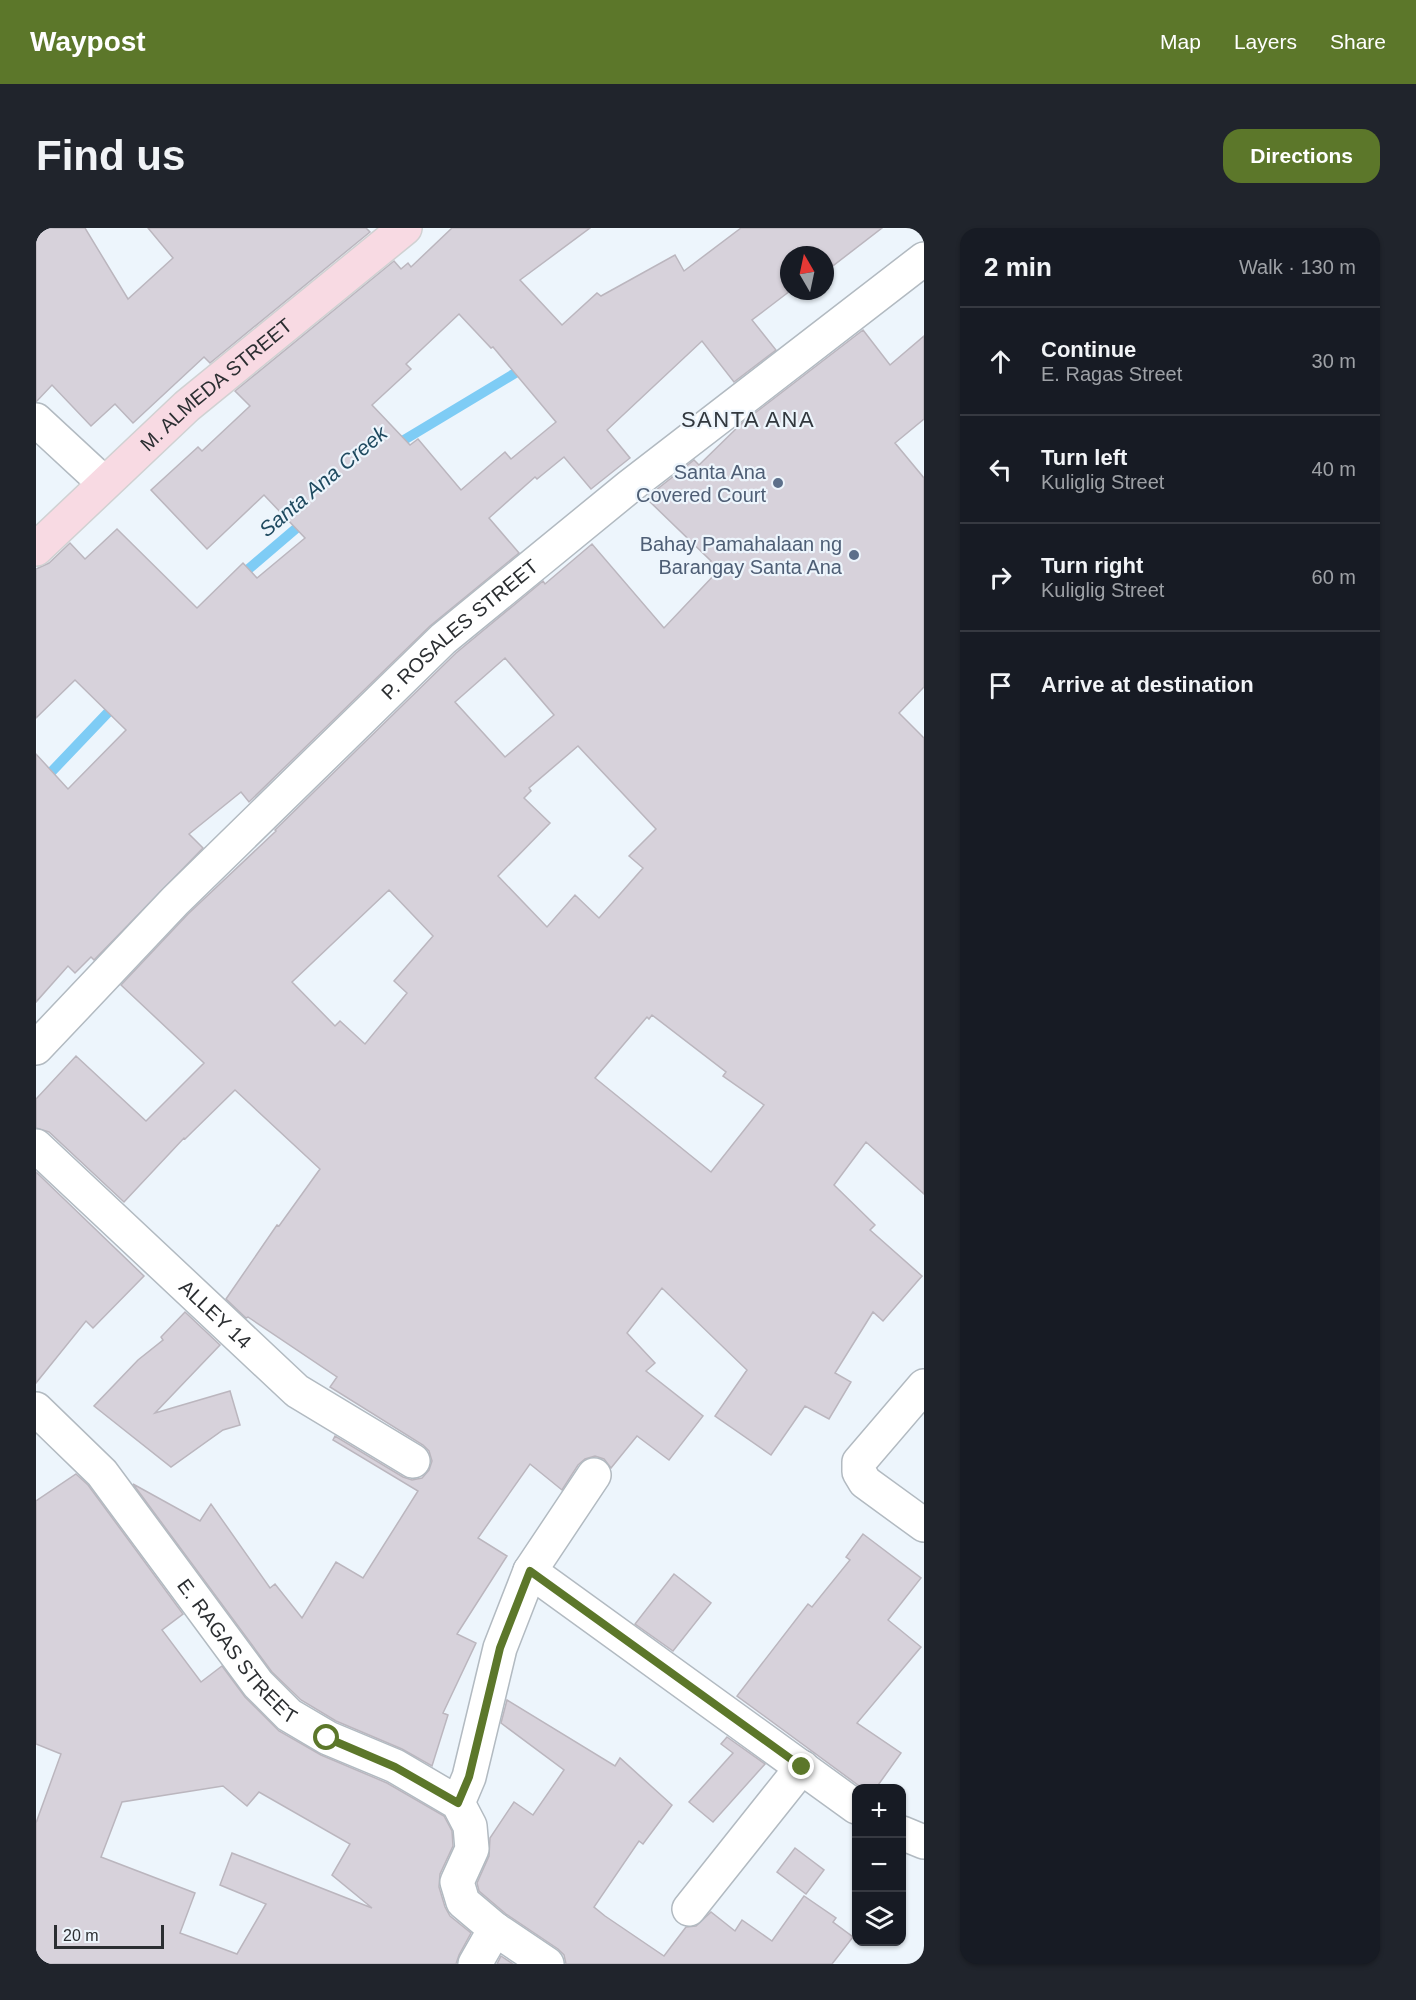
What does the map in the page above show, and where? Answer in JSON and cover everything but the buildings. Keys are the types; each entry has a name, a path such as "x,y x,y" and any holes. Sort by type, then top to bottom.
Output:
{"main road":[{"name":"M. ALMEDA STREET","path":"36,549 187,406 405,228"}],"street":[{"name":"P. ROSALES STREET","path":"36,1048 175,901 443,639 630,486 924,259"},
{"path":"36,420 104,483"},
{"name":"ALLEY 14","path":"36,1146 297,1390 413,1461"},
{"path":"920,1398 859,1462 859,1472 865,1482 924,1525"},
{"name":"E. RAGAS STREET","path":"36,1409 102,1473 258,1684 289,1715 327,1738 395,1767 458,1803"},
{"path":"547,1964 495,1929 463,1902 457,1882 472,1849 470,1826 458,1803 469,1777 500,1648 530,1571 594,1475"},
{"path":"530,1571 852,1804"},
{"path":"689,1909 802,1767"},
{"path":"906,1835 924,1842"},
{"path":"475,1964 495,1929"}],"waterway":[{"name":"Santa Ana Creek","path":"394,446 527,366"},
{"name":"Santa Ana Creek","path":"238,578 306,520"},
{"name":"Santa Ana Creek","path":"36,788 117,703"}],"place":[{"name":"Santa Ana Covered Court","path":"778,483"},
{"name":"Bahay Pamahalaan ng Barangay Santa Ana","path":"854,555"}],"district":[{"name":"SANTA ANA","path":"748,419"}],"route":[{"path":"327,1738 395,1767 458,1803 469,1777 500,1648 530,1571 802,1767"}]}
